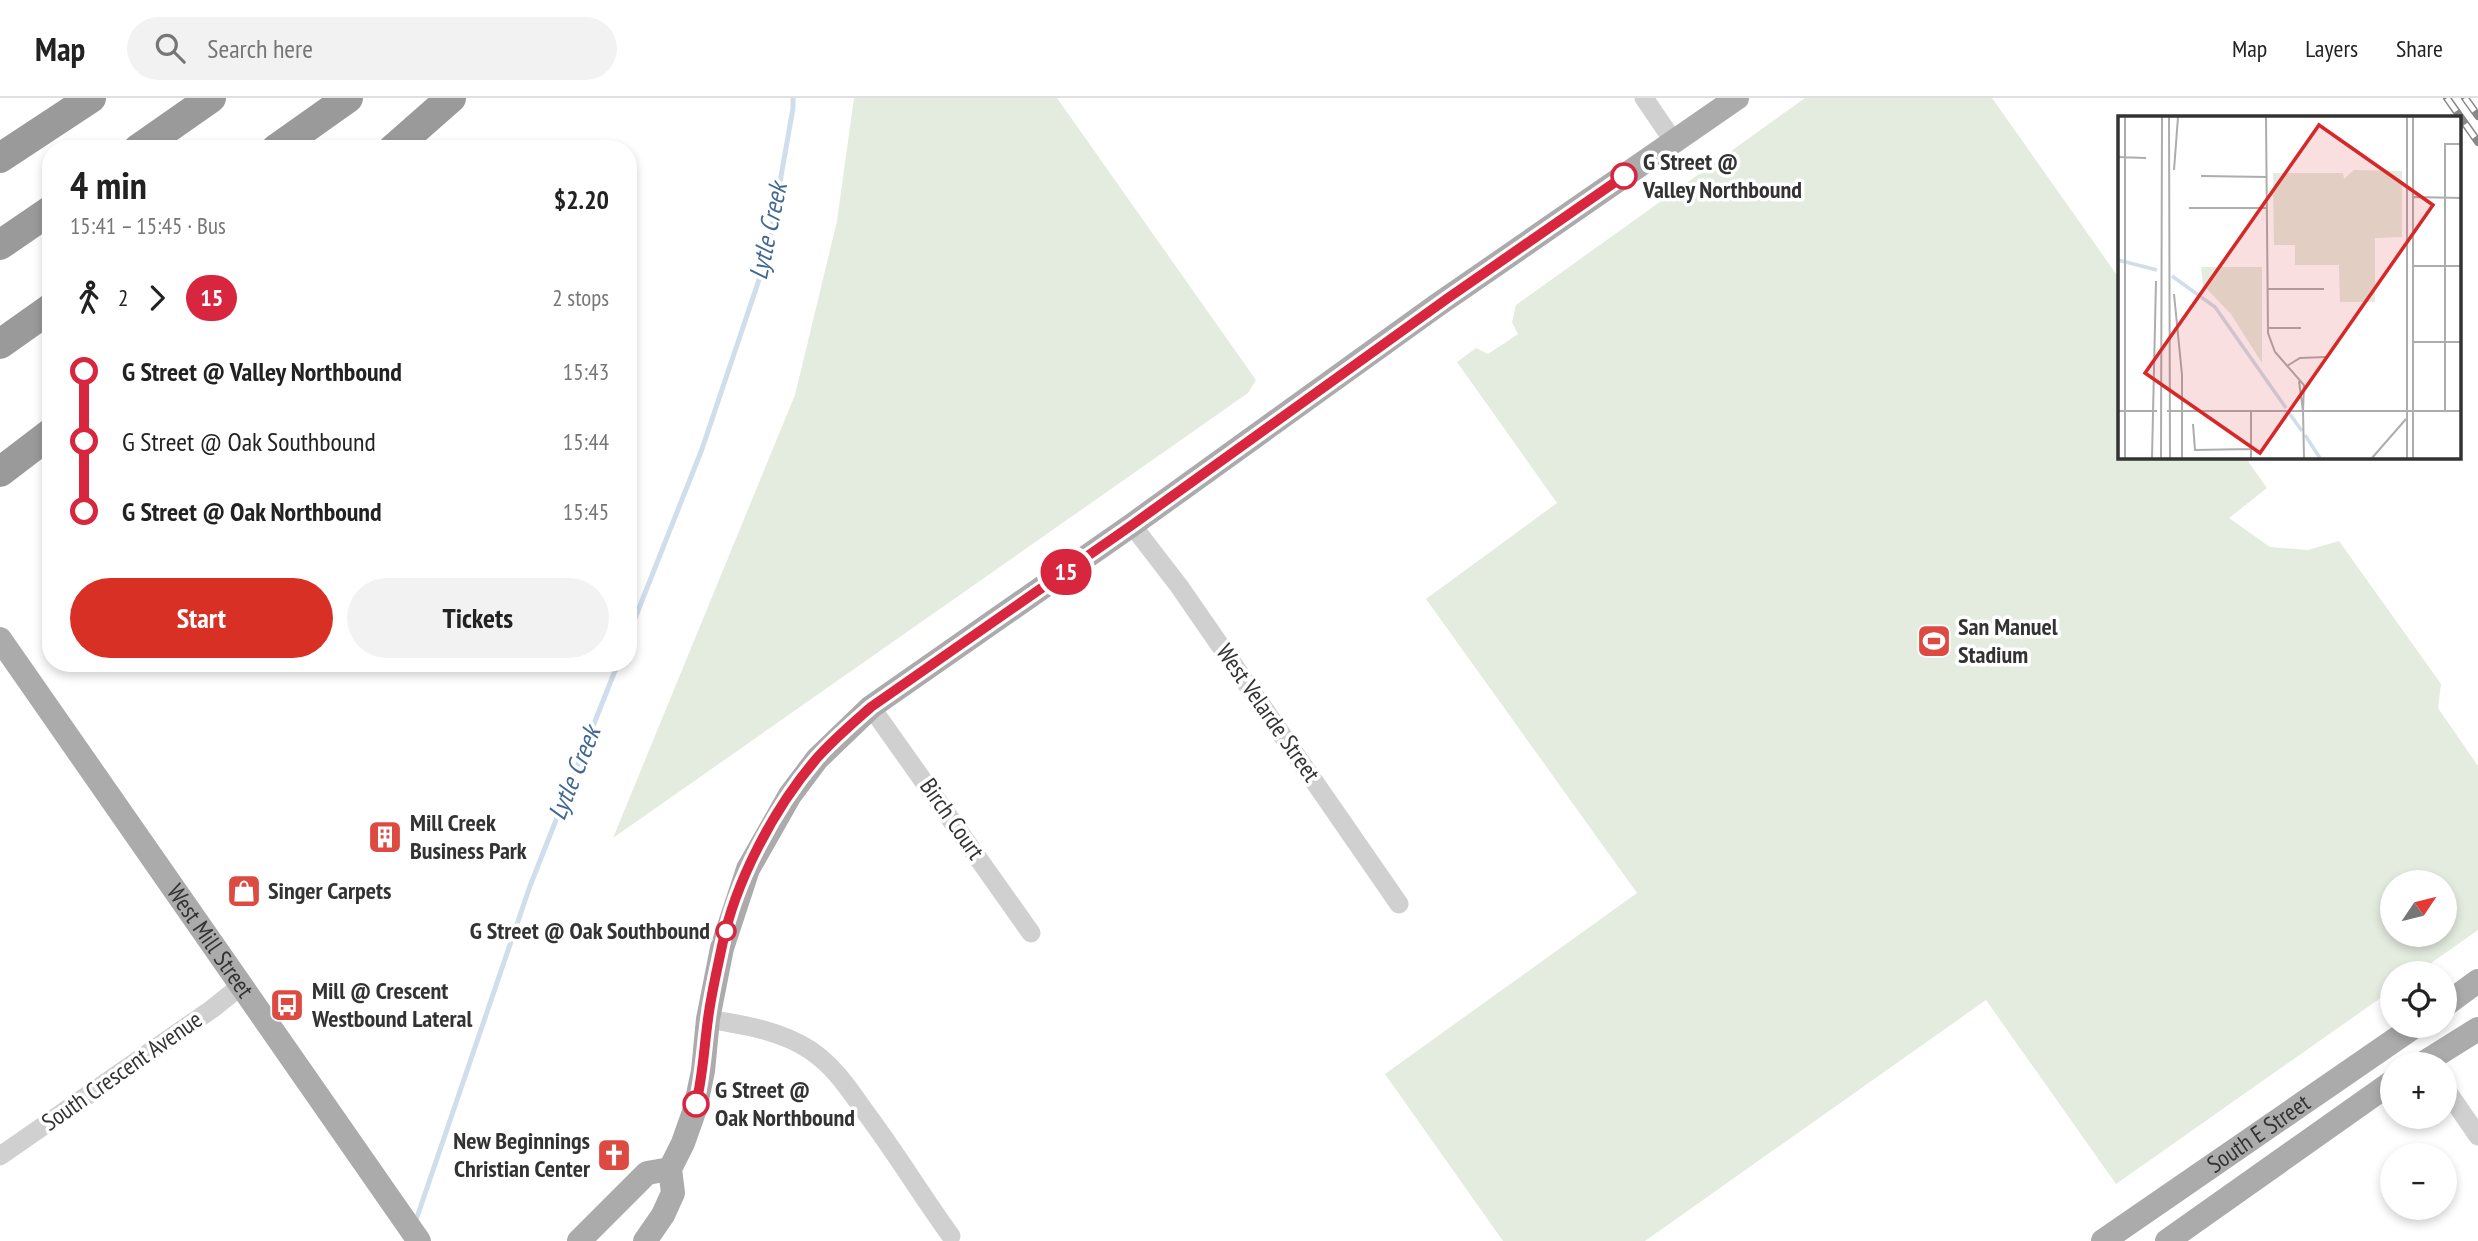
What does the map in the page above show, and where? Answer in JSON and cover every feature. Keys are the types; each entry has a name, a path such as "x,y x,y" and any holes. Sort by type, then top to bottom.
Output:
{"highway":[{"path":"0,158 91,98"},
{"path":"151,140 211,98"},
{"path":"289,140 348,98"},
{"path":"403,140 451,98"},
{"path":"0,245 42,216"},
{"path":"0,344 42,314"},
{"path":"0,472 42,440"}],"main road":[{"path":"645,1241 663,1215 673,1193 670,1169 695,1109 724,934 748,869 790,795 817,759 871,707 1132,525 1444,301 1737,98"},
{"name":"West Mill Street","path":"0,639 419,1241"},
{"path":"2457,996 2478,981"},
{"path":"2443,1052 2478,1029"},
{"name":"South E Street","path":"2103,1241 2398,1038"},
{"name":"South E Street","path":"2167,1241 2380,1090"},
{"path":"579,1241 647,1173 670,1169"}],"street":[{"path":"1644,98 1674,142"},
{"name":"West Velarde Street","path":"1132,525 1180,586 1399,904"},
{"name":"Birch Court","path":"871,707 895,737 1031,933"},
{"name":"South Crescent Avenue","path":"0,1156 212,1009 242,985"},
{"path":"708,1019 749,1026 785,1037 827,1062 876,1126 951,1236"},
{"path":"2457,1105 2478,1136"}],"shaded area":[{"path":"854,98 1057,98 1256,380 1248,393 613,838 795,395 837,221"},
{"name":"San Manuel Stadium","path":"1805,98 1992,98 2118,277 2118,458 2246,458 2267,488 2229,518 2270,547 2308,550 2339,541 2441,684 2438,708 2478,766 2478,930 2457,945 2457,870 2380,870 2380,947 2454,947 2434,961 2380,961 2380,998 2116,1184 1986,1000 1645,1241 1503,1241 1385,1074 1637,893 1426,599 1557,503 1457,362 1476,348 1488,354 1518,334 1512,322 1516,305"}],"waterway":[{"name":"Lytle Creek","path":"637,613 702,449 767,256 793,98"},
{"name":"Lytle Creek","path":"415,1223 530,886 614,672"}],"railway":[{"path":"2447,98 2460,116"},
{"path":"2465,98 2478,116"},
{"path":"2460,116 2478,142"}],"bus line":[{"name":"15","path":"696,1104 724,934 748,869 790,795 817,759 841,734 871,707 1624,176"}],"place":[{"name":"G Street @ Valley Northbound","path":"1624,176"},
{"name":"San Manuel Stadium","path":"1934,641"},
{"name":"Mill Creek Business Park","path":"385,837"},
{"name":"Singer Carpets","path":"244,891"},
{"name":"G Street @ Oak Southbound","path":"726,931"},
{"name":"Mill @ Crescent Westbound Lateral","path":"287,1005"},
{"name":"G Street @ Oak Northbound","path":"696,1104"},
{"name":"New Beginnings Christian Center","path":"614,1155"}]}
